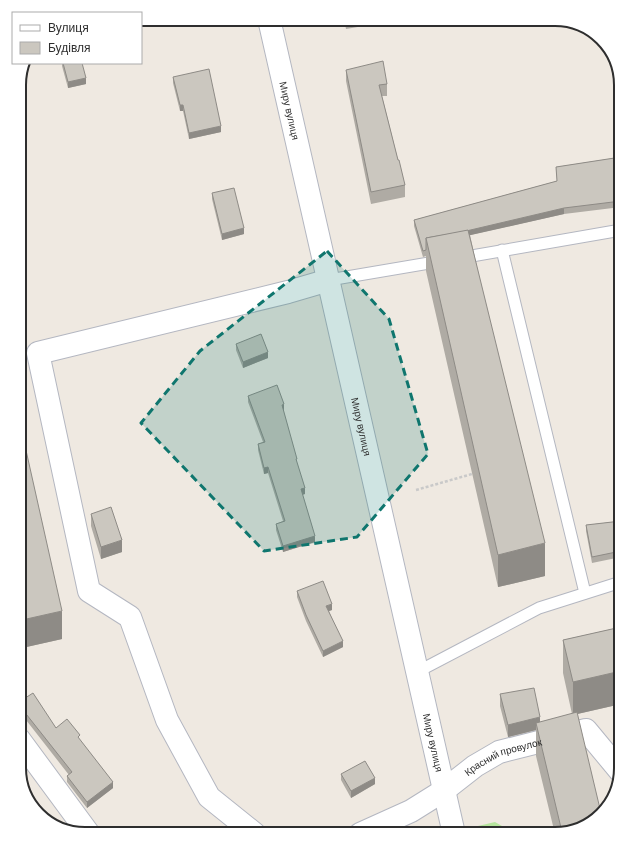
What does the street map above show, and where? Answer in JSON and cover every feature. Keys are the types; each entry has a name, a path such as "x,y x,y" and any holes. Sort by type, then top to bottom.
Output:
{"street":[{"name":"Миру вулиця","path":"271,26 452,827"},
{"path":"246,827 209,797 167,720 130,617 89,591 38,353 280,294 329,280"},
{"name":"Красний провулок","path":"443,791 475,766 499,752 586,730 614,764"},
{"path":"26,748 85,827"},
{"path":"376,827 411,811 443,791"}],"lane":[{"path":"329,280 614,231"},
{"path":"502,250 585,593"},
{"path":"417,672 539,608 614,584"}],"path":[{"path":"416,490 472,474"}],"highlighted area":[{"path":"327,251 389,319 428,454 357,537 264,551 141,423 200,351"}],"green space":[{"path":"495,822 502,827 477,827"}],"building":[{"path":"383,61 387,84 379,85 405,185 371,192 346,70"},
{"path":"63,64 82,64 86,78 68,82"},
{"path":"209,69 221,126 189,133 183,105 180,105 173,77"},
{"path":"614,158 614,202 564,208 462,232 426,238 426,250 423,251 414,220 557,181 556,167"},
{"path":"234,188 244,228 222,234 212,193"},
{"path":"468,230 545,543 498,555 426,238"},
{"path":"261,334 268,352 243,362 236,344"},
{"path":"277,385 284,404 282,405 305,488 301,489 315,536 283,546 276,524 285,521 268,467 264,468 258,444 265,442 248,396"},
{"path":"26,450 62,611 26,619"},
{"path":"111,507 122,540 101,547 91,514"},
{"path":"614,522 614,552 592,557 586,525"},
{"path":"323,581 332,604 326,606 343,641 323,651 306,615 297,591"},
{"path":"614,629 614,673 573,682 563,640"},
{"path":"534,688 540,717 508,725 500,694"},
{"path":"33,693 56,728 67,719 80,735 78,737 113,782 87,802 67,776 72,772 26,714 26,698"},
{"path":"577,712 599,806 588,817 578,823 561,826 536,723"},
{"path":"365,761 375,778 351,791 341,774"}]}
